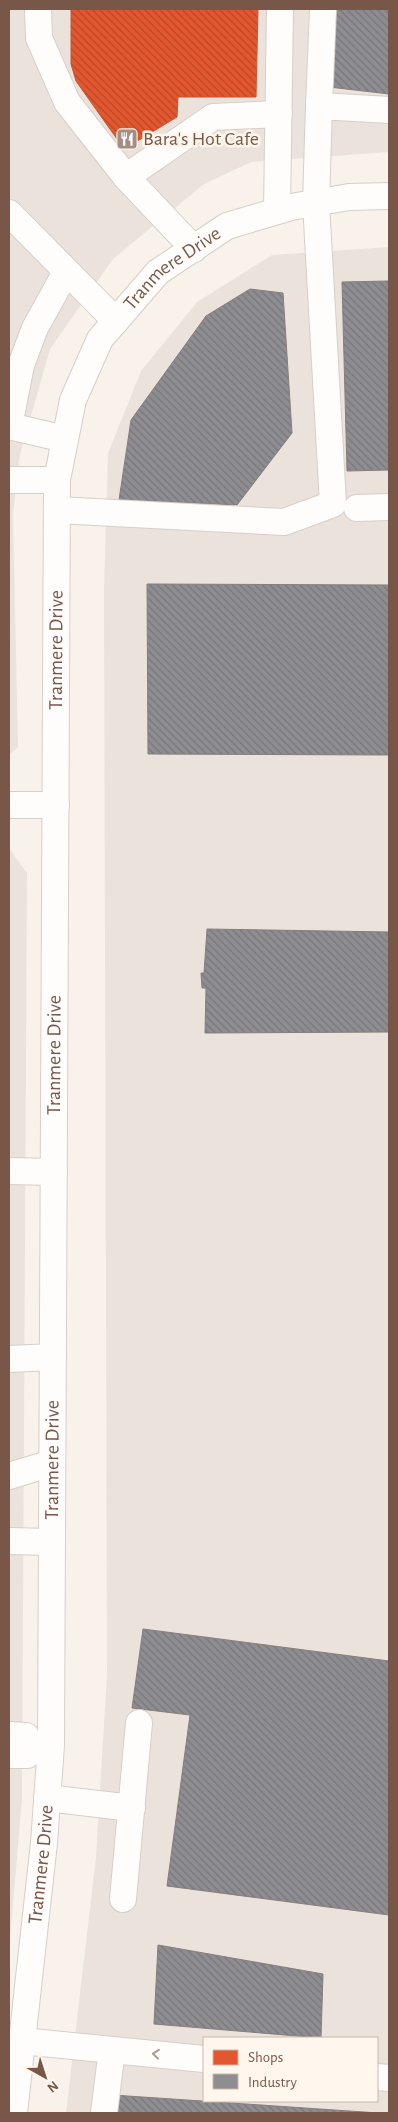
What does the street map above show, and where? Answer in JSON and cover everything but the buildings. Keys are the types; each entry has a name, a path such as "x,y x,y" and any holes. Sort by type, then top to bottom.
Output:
{"street":[{"path":"38,9 39,38 67,102 126,177 194,249"},
{"path":"277,211 280,9"},
{"path":"57,510 284,522 333,504 316,203 323,9"},
{"path":"319,106 389,110"},
{"path":"126,177 213,117 279,114"},
{"name":"Tranmere Drive","path":"14,2113 18,1987 47,1798 25,1745 52,1542 57,480 65,439 73,400 100,339 158,272 227,226 277,211 316,203 349,197 389,196"},
{"path":"9,213 116,321"},
{"path":"65,439 9,426 20,365 35,328 66,272"},
{"path":"9,480 57,480"},
{"path":"357,508 389,508"},
{"path":"9,805 56,805"},
{"path":"9,1171 54,1172"},
{"path":"9,1359 53,1357"},
{"path":"9,1476 52,1463"},
{"path":"9,1541 52,1542"},
{"path":"123,1899 139,1723"},
{"path":"47,1798 132,1808"},
{"path":"18,2031 112,2050 203,2059"},
{"path":"104,2113 112,2050"}],"shaded area":[{"path":"9,9 389,9 389,152 251,162 204,184 113,259 50,349 20,454 13,514 18,747 9,755"},
{"path":"389,247 389,2113 66,2113 96,1857 107,1674 104,589 108,453 141,371 197,302 272,255"},
{"path":"9,848 27,873 22,1798 9,1951"}],"place":[{"name":"Bara's Hot Cafe","path":"127,139"}]}
